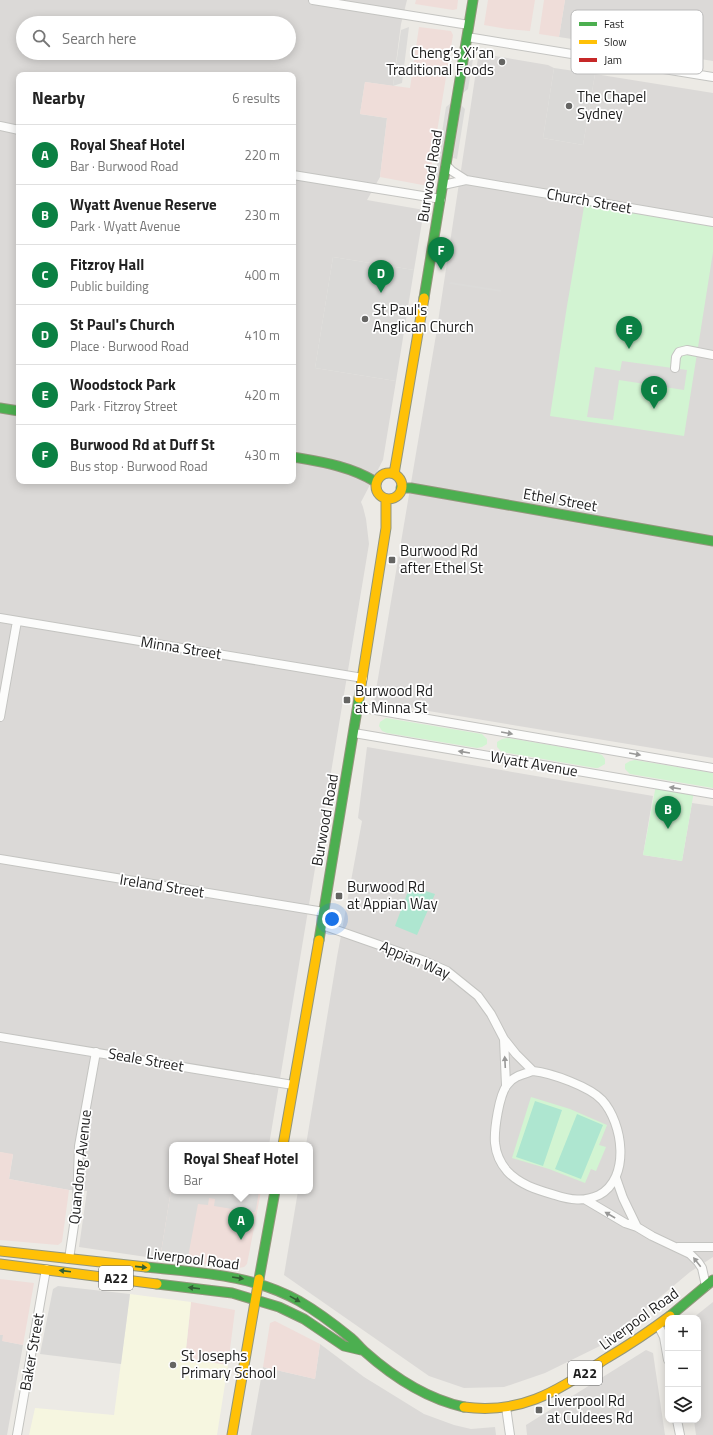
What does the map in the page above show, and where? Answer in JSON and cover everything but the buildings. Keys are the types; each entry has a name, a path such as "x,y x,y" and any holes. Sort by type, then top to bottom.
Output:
{"main road":[{"name":"Burwood Road","path":"394,474 473,0"},
{"path":"0,408 16,411"},
{"path":"296,458 339,465 368,476 376,482"},
{"path":"389,473 394,474 400,481 401,488 396,496 386,499 378,492 376,482 380,476 389,473"},
{"name":"Ethel Street","path":"401,488 411,488 713,541"},
{"name":"Burwood Road","path":"284,1142 322,925 363,678 386,528 386,499"},
{"path":"232,1435 274,1194"},
{"name":"Liverpool Road","path":"0,1251 239,1278 277,1290 308,1306 352,1338 361,1350 408,1384 429,1396 469,1408 516,1406 553,1392 598,1365 658,1325 710,1283"},
{"name":"Liverpool Road","path":"0,1264 232,1293 279,1307 304,1318 344,1346 361,1350"}],"street":[{"path":"313,0 349,3 469,25"},
{"path":"467,37 571,54"},
{"path":"695,74 713,77"},
{"path":"0,126 16,129"},
{"name":"Church Street","path":"446,165 466,180"},
{"path":"296,175 441,199"},
{"name":"Church Street","path":"443,185 466,180 713,222"},
{"path":"675,368 676,357 680,352 687,350 713,354"},
{"name":"Minna Street","path":"0,618 363,678"},
{"path":"0,718 16,621"},
{"name":"Wyatt Avenue","path":"358,707 713,768"},
{"name":"Wyatt Avenue","path":"354,733 713,794"},
{"name":"Ireland Street","path":"0,859 324,912"},
{"name":"Appian Way","path":"322,925 422,960 447,971 469,988 485,1004 504,1039 533,1071"},
{"name":"Seale Street","path":"0,1037 293,1085"},
{"name":"Appian Way","path":"504,1039 506,1085 501,1096 495,1134 495,1144 502,1164 507,1171 517,1180 528,1186 561,1197 574,1200 586,1200 625,1223 637,1227 652,1236 690,1254 698,1262 710,1283"},
{"name":"Quandong Avenue","path":"69,1259 77,1205 79,1146 96,1052"},
{"path":"506,1085 513,1078 533,1071 544,1072 574,1083 602,1100 608,1108 616,1124 621,1150 616,1178 602,1193 586,1200"},
{"path":"616,1178 623,1198 637,1227"},
{"name":"Appian Way","path":"677,1247 713,1247"},
{"name":"Baker Street","path":"17,1435 46,1269"},
{"path":"658,1325 664,1337 666,1351"},
{"path":"506,1407 510,1435"},
{"path":"678,1423 680,1435"}],"shaded area":[{"path":"0,0 407,0 401,24 393,86 365,82 360,114 387,118 380,177 367,200 424,210 414,270 333,257 315,368 396,381 383,460 361,502 366,519 369,544 269,1142 169,1142 169,1194 170,1194 160,1259 79,1247 87,1191 69,1190 9,1179 13,1155 0,1152"},
{"path":"416,0 458,0 457,9 453,10 415,4"},
{"path":"488,0 535,0 530,31 484,25"},
{"path":"544,0 565,0 559,37 539,34"},
{"path":"565,0 713,0 713,61 703,59 703,10 571,10 571,39 559,37"},
{"path":"409,27 402,83 393,86 401,30"},
{"path":"419,27 451,31 453,35 428,186 380,177 387,118 360,114 365,82 410,88"},
{"path":"483,54 548,65 554,68 543,138 583,145 595,74 713,93 713,758 374,702 436,335 478,58"},
{"path":"473,59 468,89 463,93 468,63"},
{"name":"The Chapel Sydney","path":"554,68 571,70 571,74 595,74 583,145 543,138"},
{"path":"451,103 439,178 435,177 446,107"},
{"path":"461,105 465,109 457,159 453,158"},
{"name":"St Paul's Anglican Church","path":"333,257 414,270 396,381 315,368"},
{"path":"450,282 501,290 501,292 449,284"},
{"path":"622,361 687,370 684,390 619,380 613,420 587,417 595,367 620,371"},
{"path":"367,747 653,796 643,855 682,861 692,803 713,806 713,1257 690,1272 604,1344 545,1373 504,1387 464,1388 429,1376 284,1275 298,1194 313,1194 313,1142 306,1142 337,957 362,821 358,818"},
{"path":"0,1152 13,1154 9,1179 69,1190 62,1242 58,1245 0,1240"},
{"path":"170,1194 260,1194 247,1264 244,1267 239,1268 160,1259"},
{"path":"170,1194 258,1194 255,1212 214,1206 215,1199 209,1198 208,1205 198,1204 187,1262 160,1259"},
{"path":"0,1279 34,1283 23,1345 2,1341 3,1335 0,1335"},
{"path":"58,1286 130,1294 121,1364 40,1354 53,1289"},
{"name":"St Josephs Primary School","path":"130,1294 191,1302 185,1359 228,1365 217,1435 29,1435 35,1408 114,1415"},
{"path":"191,1302 235,1310 228,1365 185,1359"},
{"path":"713,1302 713,1435 696,1435 694,1423 701,1423 701,1315 697,1315"},
{"path":"275,1321 320,1344 315,1379 263,1367 270,1323"},
{"path":"0,1335 4,1335 3,1341 23,1345 7,1435 0,1435"},
{"path":"320,1344 364,1377 424,1414 454,1425 471,1429 495,1427 496,1435 251,1435 263,1367 315,1379"},
{"path":"646,1350 653,1353 665,1435 527,1435 526,1425"}],"green space":[{"path":"585,201 713,222 713,252 684,436 550,416"},
{"path":"386,718 482,734 487,739 487,744 477,748 387,733 382,731 379,726 380,722"},
{"path":"508,738 597,753 602,755 605,759 605,764 595,768 502,752 497,747 497,742"},
{"path":"635,760 713,773 713,788 630,774 625,769 625,764"},
{"path":"656,785 694,791 682,861 643,855"},
{"path":"410,886 435,894 417,935 395,926"},
{"path":"531,1097 570,1109 607,1125 599,1145 606,1147 596,1171 591,1169 585,1183 549,1169 512,1158"},
{"path":"535,1101 562,1110 543,1166 516,1157"},
{"path":"577,1114 603,1125 581,1179 555,1169"}],"traffic: fast":[{"path":"424,298 473,0"},
{"path":"0,408 16,411"},
{"path":"296,458 346,468 376,482"},
{"path":"401,488 411,488 713,541"},
{"path":"319,940 359,698"},
{"path":"259,1279 274,1194"},
{"path":"146,1267 224,1276 262,1285 281,1292 299,1301 326,1319 398,1378 423,1392 464,1407"},
{"path":"671,1315 713,1280"},
{"path":"157,1284 232,1293 279,1307 304,1319 344,1346 361,1350"}],"traffic: slow":[{"path":"394,474 424,298"},
{"path":"389,473 398,477 402,486 398,495 389,499 380,495 376,486 380,477 389,473"},
{"path":"359,698 386,528 386,499"},
{"path":"284,1142 319,940"},
{"path":"0,1251 146,1267"},
{"path":"0,1264 157,1284"},
{"path":"232,1435 259,1279"},
{"path":"464,1407 505,1407 540,1397 573,1380 665,1320"}],"place":[{"name":"Cheng’s Xi’an Traditional Foods","path":"502,62"},
{"name":"The Chapel Sydney","path":"569,106"},
{"name":"Burwood Rd at Duff St","path":"441,270"},
{"name":"St Paul's Church","path":"381,293"},
{"name":"St Paul's Anglican Church","path":"365,319"},
{"name":"Woodstock Park","path":"629,349"},
{"name":"Fitzroy Hall","path":"654,409"},
{"name":"Burwood Rd after Ethel St","path":"392,560"},
{"name":"Burwood Rd at Minna St","path":"347,700"},
{"name":"Wyatt Avenue Reserve","path":"668,829"},
{"name":"Burwood Rd at Appian Way","path":"339,896"},
{"name":"Royal Sheaf Hotel","path":"241,1240"},
{"name":"St Josephs Primary School","path":"173,1365"},
{"name":"Liverpool Rd at Culdees Rd","path":"539,1410"}]}
